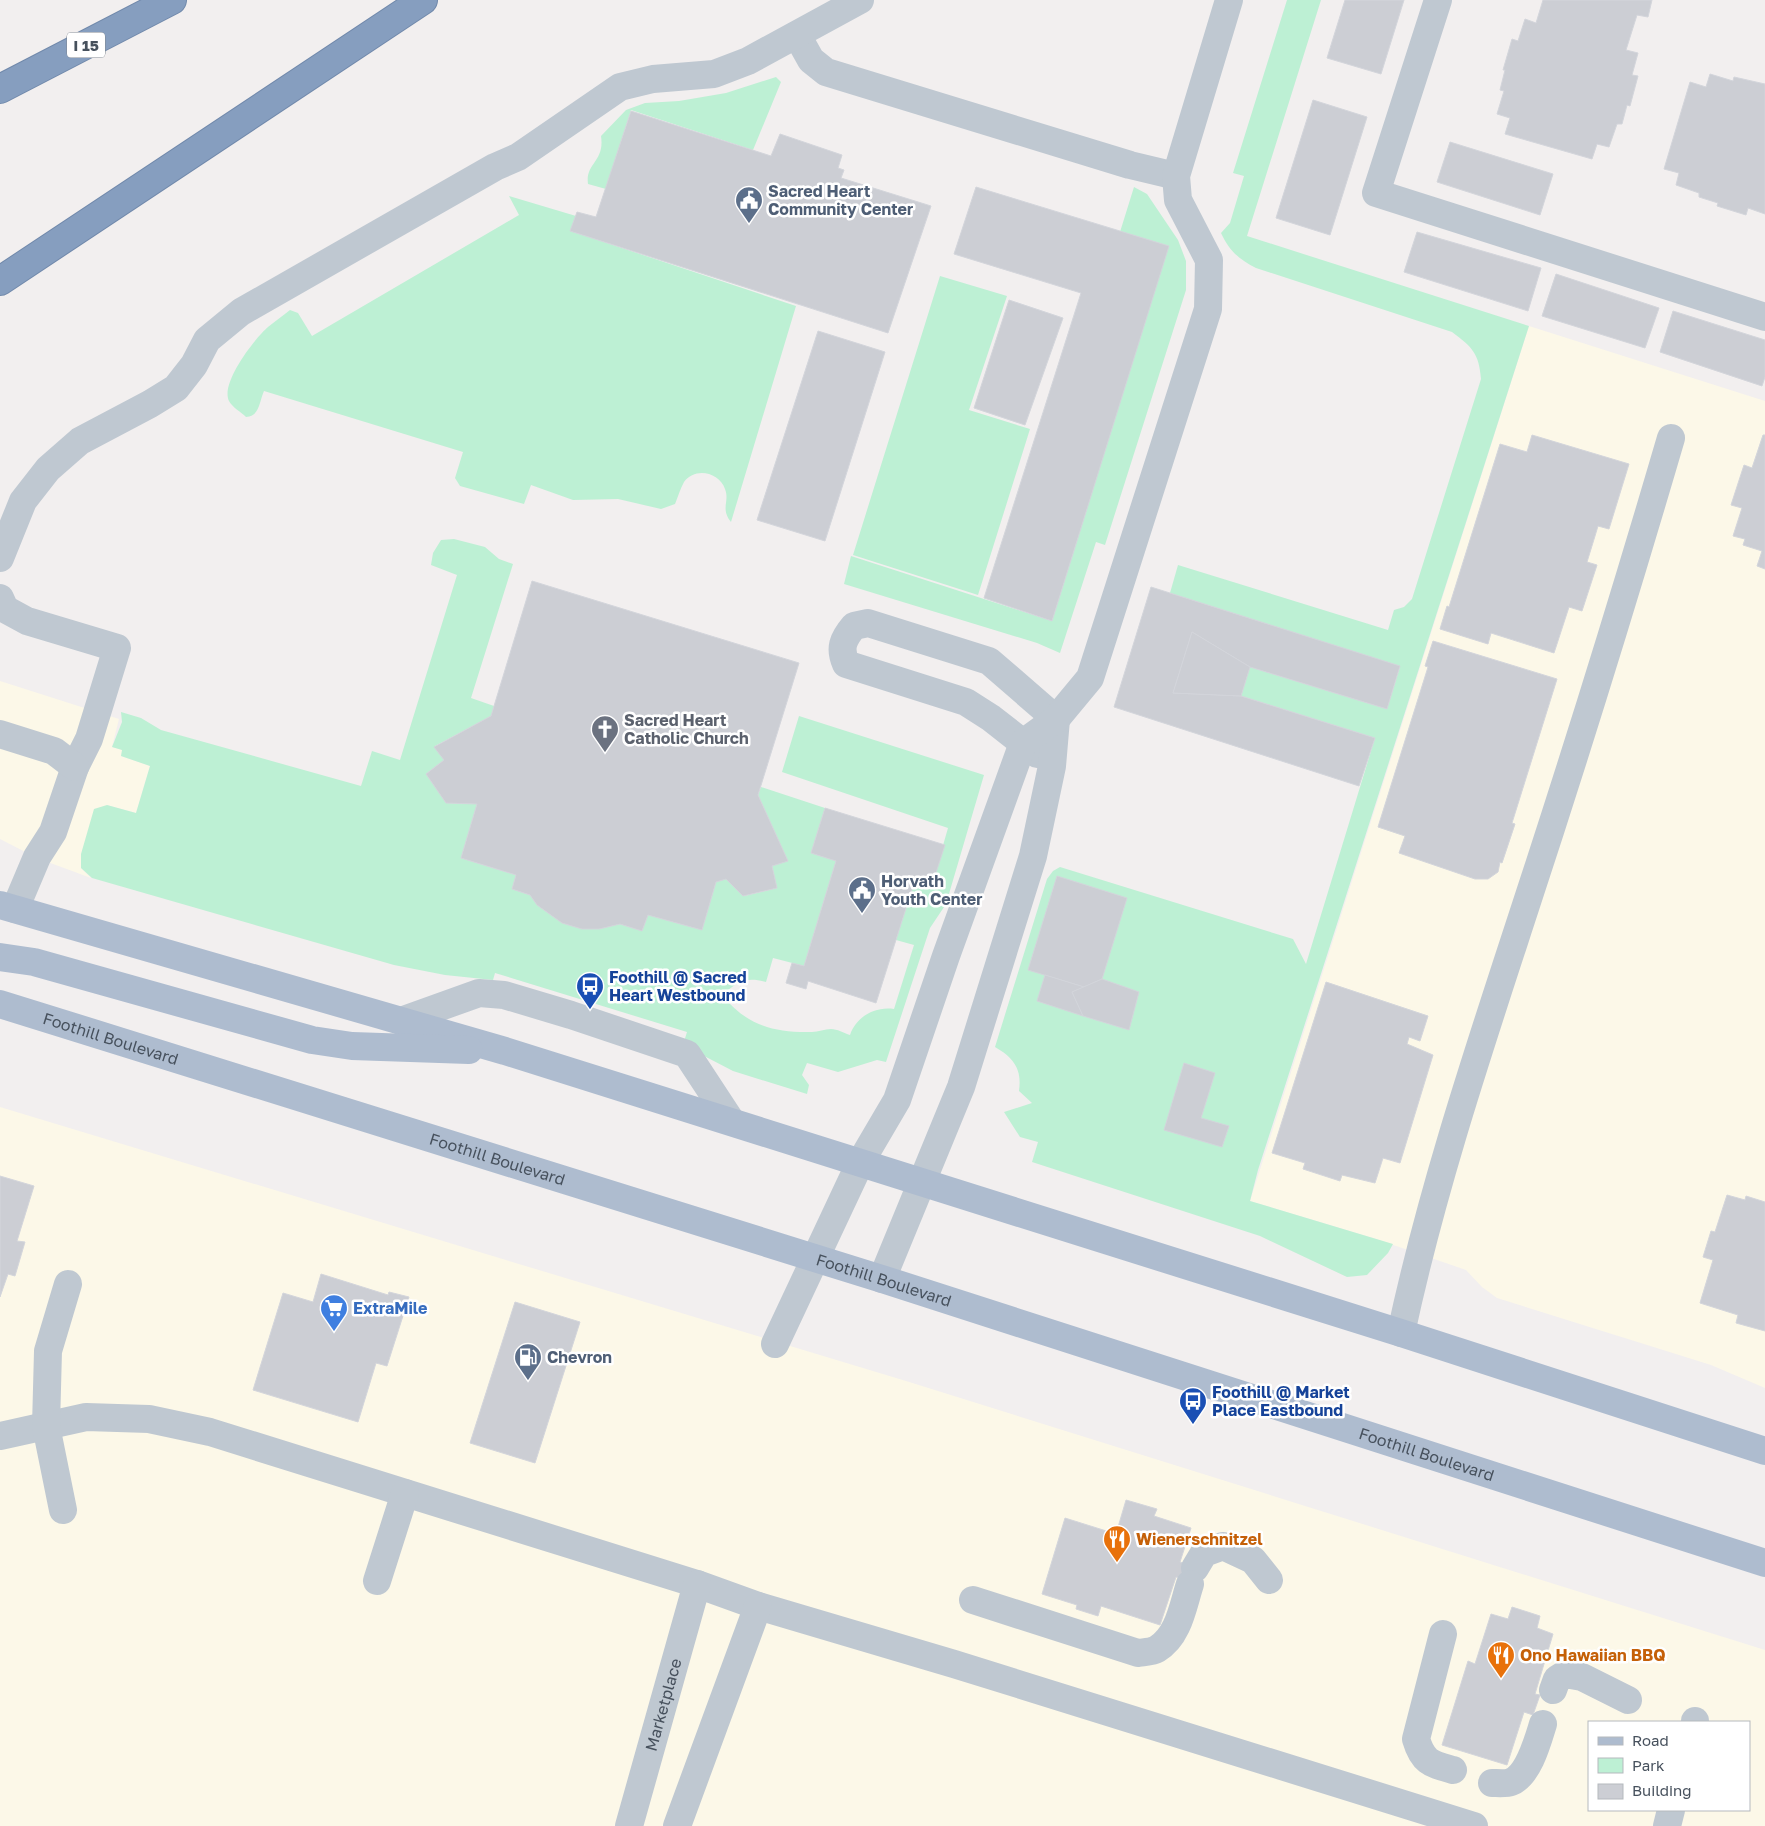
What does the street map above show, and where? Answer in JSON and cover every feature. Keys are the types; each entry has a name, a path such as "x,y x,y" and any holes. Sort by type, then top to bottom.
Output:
{"highway":[{"name":"I 15","path":"0,89 172,0"},
{"path":"0,281 423,0"}],"main road":[{"path":"7,907 505,1051 1401,1333 1765,1451"},
{"path":"0,957 34,962 312,1040 368,1047 505,1051"},
{"name":"Foothill Boulevard","path":"4,1009 816,1258 1765,1563"}],"lane":[{"path":"0,558 23,501 48,469 80,441 176,388 194,365 207,340 241,312 496,167 518,157 620,87 653,79 714,74 748,61 860,0"},
{"path":"775,1344 860,1163 897,1100 946,956 1023,743 1056,719 1090,678 1208,309 1209,260 1178,200 1176,176 1229,0"},
{"path":"1438,0 1376,193 1765,317"},
{"path":"797,34 812,60 826,72 1130,165 1176,176"},
{"path":"1401,1333 1416,1262 1492,1006 1598,683 1671,438"},
{"path":"0,598 5,609 27,621 117,648 89,739 75,767 53,832 7,907"},
{"path":"1052,766 966,702 846,664 842,654 844,639 854,626 868,623 989,661 1056,719"},
{"path":"882,1279 961,1087 1033,856 1052,766 1056,719"},
{"path":"0,734 54,751 75,767"},
{"path":"401,1021 479,993 504,995 571,1015 687,1054 730,1121"},
{"path":"63,1510 46,1426 48,1351 68,1284"},
{"path":"0,1436 86,1417 149,1419 210,1432 697,1584 758,1606 954,1664 1474,1826"},
{"path":"377,1581 405,1493"},
{"path":"973,1600 1138,1653 1156,1650 1168,1640 1179,1620 1192,1576 1204,1553 1223,1546 1252,1560 1269,1580"},
{"name":"Marketplace","path":"629,1826 697,1584"},
{"path":"677,1826 758,1606"},
{"path":"1443,1634 1416,1739 1420,1752 1429,1763 1453,1770"},
{"path":"1553,1690 1557,1679 1565,1674 1582,1677 1628,1700"},
{"path":"1492,1783 1512,1782 1523,1771 1534,1752 1543,1724"},
{"path":"1667,1826 1671,1811"}],"shaded area":[{"path":"1529,326 1765,401 1765,1388 1711,1365 1497,1298 1482,1287 1466,1270 1376,1239 1250,1201"},
{"path":"0,681 119,719 112,747 123,750 121,756 150,766 136,813 107,805 81,868 91,878 37,858 0,839"},
{"path":"0,1107 906,1381 1765,1650 1765,1826 0,1826"}],"green space":[{"path":"1287,0 1321,0 1247,236 1529,326 1258,1170 1250,1201 1393,1244 1388,1253 1367,1275 1347,1277 1260,1236 1032,1162 1038,1142 1020,1137 1004,1112 1032,1103 1019,1091 1018,1070 1012,1060 995,1047 1047,879 1053,871 1060,867 1293,939 1306,964 1375,738 1241,696 1250,667 1387,709 1400,667 1170,593 1178,565 1388,630 1394,610 1404,607 1412,599 1481,379 1478,363 1473,351 1452,332 1256,268 1235,254 1224,239 1221,233 1230,223 1244,176 1233,173"},
{"path":"776,77 781,82 753,150 631,110 606,189 588,184 589,171 600,152 601,136 626,110 645,103 679,101 726,93"},
{"path":"1134,187 1147,194 1178,240 1186,261 1186,290 1105,545 1096,542 1060,653 1037,643 844,584 851,556 1052,621 1149,307 1120,232"},
{"path":"509,196 576,216 571,231 796,306 731,522 726,513 725,489 722,483 712,475 700,473 689,477 684,482 675,504 661,509 618,499 573,500 531,485 524,504 460,486 455,478 463,452 264,391 257,411 251,416 246,417 230,403 229,383 240,361 262,333 290,310 298,313 312,336 519,215"},
{"path":"940,276 1007,296 969,410 1030,429 978,595 853,555"},
{"path":"454,539 485,547 499,559 513,564 471,698 494,706 491,716 435,746 444,760 426,774 446,803 477,804 461,858 516,875 512,889 530,895 537,905 562,923 582,929 599,929 620,924 642,931 648,915 702,930 716,882 726,879 744,896 777,888 772,866 787,861 758,795 761,787 825,808 811,853 836,861 804,966 773,958 766,982 759,980 742,981 722,995 741,1014 762,1025 773,1029 798,1032 833,1029 850,1035 857,1023 867,1014 880,1009 894,1009 914,945 896,940 914,883 931,887 948,828 782,772 799,716 984,775 946,904 930,928 886,1062 877,1060 838,1072 807,1063 802,1075 809,1085 807,1094 733,1071 683,1045 687,1032 495,973 493,980 445,975 394,965 92,878 81,868 81,854 94,809 107,805 136,813 150,766 121,756 122,750 112,747 122,722 121,712 141,718 161,730 361,786 372,751 400,760 457,575 431,565 433,553 441,540"}],"building":[{"path":"1345,0 1404,0 1381,74 1327,58"},
{"path":"1543,0 1652,0 1648,17 1637,15 1626,50 1638,53 1632,75 1638,76 1630,106 1627,105 1622,124 1617,124 1609,147 1597,144 1592,159 1505,134 1510,118 1497,114 1504,91 1500,90 1505,70 1503,70 1512,39 1518,41 1525,19 1536,23"},
{"path":"1710,74 1733,81 1734,77 1765,84 1765,214 1748,208 1746,215 1717,206 1718,203 1699,197 1699,193 1676,185 1679,173 1664,169 1690,82 1706,87"},
{"path":"1313,100 1367,117 1330,235 1276,218"},
{"name":"Sacred Heart Community Center","path":"631,111 771,156 780,134 842,155 838,168 844,170 841,178 931,206 888,333 570,231 577,212 596,217"},
{"path":"1450,142 1553,174 1540,215 1437,182"},
{"path":"976,187 1169,246 1052,621 984,598 1081,293 954,254"},
{"path":"1417,232 1541,268 1528,311 1404,272"},
{"path":"1556,274 1659,308 1645,348 1542,316"},
{"path":"1009,300 1063,318 1025,425 974,408"},
{"path":"1673,311 1765,340 1765,377 1762,386 1660,352"},
{"path":"818,331 885,352 825,541 757,520"},
{"path":"1532,435 1629,464 1609,529 1598,526 1587,562 1597,565 1582,611 1569,607 1554,653 1491,633 1488,644 1440,629 1447,606 1449,607 1500,444 1527,452"},
{"path":"1763,435 1765,435 1765,569 1757,566 1762,551 1743,545 1745,539 1733,536 1742,508 1731,505 1744,465 1752,468"},
{"name":"Sacred Heart Catholic Church","path":"532,581 799,663 758,795 788,861 772,866 777,888 743,896 726,879 716,882 702,930 648,915 642,931 620,924 599,929 582,929 562,923 537,905 530,895 512,889 516,875 461,858 477,804 446,803 426,774 444,760 434,747 491,716"},
{"path":"1151,587 1400,666 1387,709 1250,667 1192,632 1173,693 1241,696 1375,738 1359,786 1114,707"},
{"path":"1192,632 1250,667 1241,696 1173,693"},
{"path":"1433,641 1557,679 1512,823 1515,824 1502,863 1500,862 1498,872 1488,879 1475,879 1399,853 1405,836 1378,827 1428,667 1425,666"},
{"name":"Horvath Youth Center","path":"825,808 945,845 931,888 914,883 876,1003 808,981 806,989 786,983 792,963 804,966 836,861 811,853"},
{"path":"1057,876 1127,898 1102,979 1084,987 1028,970"},
{"path":"1045,975 1084,987 1072,992 1083,1016 1037,1001"},
{"path":"1102,979 1139,992 1129,1030 1083,1016 1072,992"},
{"path":"1326,982 1428,1016 1420,1041 1409,1037 1407,1044 1433,1055 1400,1163 1383,1158 1375,1183 1342,1175 1340,1181 1303,1169 1305,1163 1272,1153"},
{"path":"1184,1063 1215,1073 1201,1118 1229,1126 1222,1147 1164,1130"},
{"path":"0,1176 34,1186 17,1241 25,1242 15,1276 8,1274 0,1297"},
{"path":"1727,1195 1745,1200 1746,1196 1765,1202 1765,1331 1736,1323 1738,1315 1700,1303 1713,1260 1703,1257 1711,1231 1715,1232"},
{"name":"ExtraMile","path":"321,1274 388,1295 389,1292 409,1297 387,1366 376,1363 358,1422 253,1390 283,1293 313,1302"},
{"path":"515,1302 580,1322 535,1463 470,1443"},
{"name":"Wienerschnitzel","path":"1126,1500 1157,1509 1154,1516 1191,1528 1180,1562 1186,1564 1182,1578 1176,1577 1160,1625 1101,1606 1098,1616 1076,1609 1077,1605 1042,1594 1065,1518 1116,1534"},
{"name":"Ono Hawaiian BBQ","path":"1512,1607 1540,1616 1537,1628 1553,1634 1535,1694 1540,1695 1533,1715 1524,1712 1507,1765 1442,1745 1468,1661 1475,1664 1491,1614 1508,1619"}],"place":[{"name":"Sacred Heart Community Center","path":"749,224"},
{"name":"Sacred Heart Catholic Church","path":"605,753"},
{"name":"Horvath Youth Center","path":"862,914"},
{"name":"Foothill @ Sacred Heart Westbound","path":"590,1010"},
{"name":"ExtraMile","path":"334,1332"},
{"name":"Chevron","path":"528,1381"},
{"name":"Foothill @ Market Place Eastbound","path":"1193,1425"},
{"name":"Wienerschnitzel","path":"1117,1563"},
{"name":"Ono Hawaiian BBQ","path":"1501,1679"}]}
